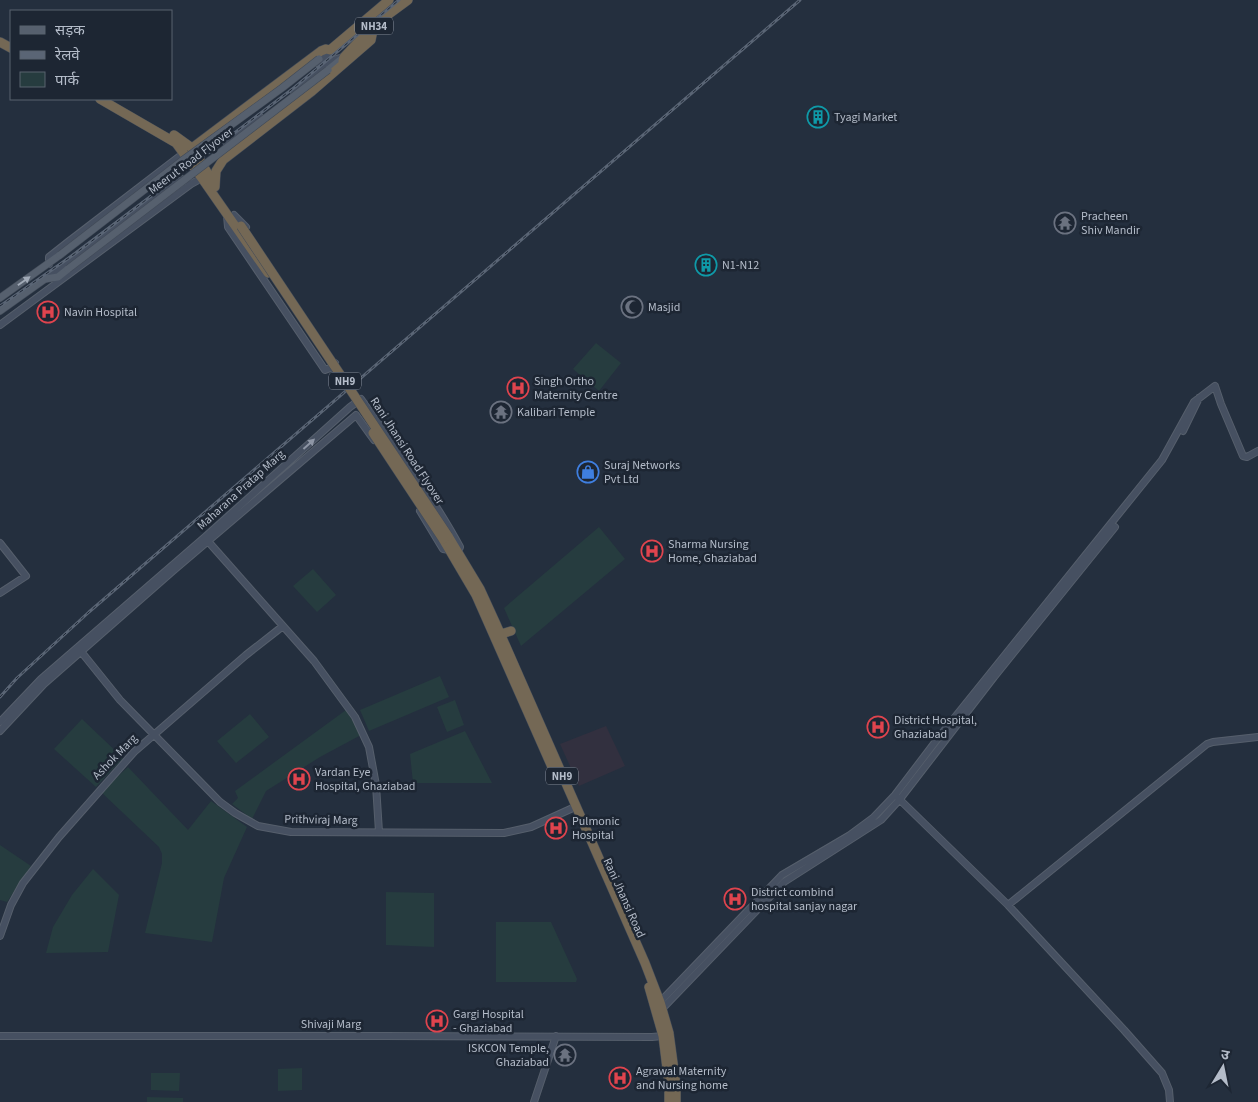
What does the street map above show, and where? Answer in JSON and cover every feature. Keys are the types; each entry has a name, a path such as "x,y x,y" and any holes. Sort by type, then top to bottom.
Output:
{"highway":[{"name":"NH34","path":"344,57 389,0"},
{"name":"NH34","path":"330,50 408,0"},
{"path":"215,187 217,169 226,157 341,67 371,40 371,22"},
{"path":"191,154 321,51 330,50"},
{"path":"341,67 344,57"},
{"name":"NH9","path":"102,100 169,138 191,154 202,178 230,215"},
{"name":"NH9","path":"113,100 172,133 191,154 215,187 230,215"},
{"name":"Rani Jhansi Road Flyover","path":"230,215 454,551"},
{"name":"Rani Jhansi Road","path":"454,551 480,589 501,634 509,661"},
{"name":"Rani Jhansi Road","path":"454,551 509,661 661,1005 669,1033 676,1084 676,1102"},
{"path":"501,634 511,630"},
{"name":"Rani Jhansi Road","path":"640,959 662,1036 669,1084 669,1102"}],"main road":[{"name":"Meerut Road Flyover","path":"0,298 60,255 182,160 282,88 330,50"},
{"name":"Meerut Road Flyover","path":"0,311 45,279 58,277 344,57"}],"street":[{"path":"217,169 211,158 214,153 333,60 344,57"},
{"path":"48,264 49,257 68,242 191,154"},
{"path":"0,325 191,184 202,178"},
{"path":"45,279 177,180 182,179 191,184"},
{"path":"230,215 243,223 335,361 333,367 325,370 228,226 230,215"},
{"path":"661,1005 784,882 880,820 945,729 1162,460 1196,400 1216,386 1221,404 1243,456 1247,457 1258,451"},
{"path":"361,399 423,487 460,547 454,551 443,549 393,467 356,415 350,407 361,399"},
{"name":"Maharana Pratap Marg","path":"0,732 44,684 79,650 206,539 350,407"},
{"name":"Maharana Pratap Marg","path":"206,539 356,415"},
{"path":"206,539 314,662 355,717 369,747 376,785 379,832"},
{"path":"0,543 26,576 0,593"},
{"name":"Ashok Marg","path":"0,936 11,905 23,883 97,793 134,752 246,655 283,626"},
{"name":"Maharana Pratap Marg","path":"0,722 41,679 79,650"},
{"name":"Prithviraj Marg","path":"79,650 120,700 220,802 258,826 291,832 512,832 531,827 573,808"},
{"path":"1008,905 1207,744 1258,737"},
{"path":"898,797 1008,905 1158,1068 1167,1082 1170,1102"},
{"name":"Shivaji Marg","path":"0,1036 556,1036 652,1038 662,1036"},
{"path":"534,1102 556,1036"}],"shaded area":[{"path":"606,726 625,766 579,786 560,744"}],"green space":[{"path":"596,343 621,363 599,391 573,369"},
{"path":"599,527 625,559 521,646 504,608"},
{"path":"313,569 336,595 317,612 293,586"},
{"path":"440,676 449,697 369,731 360,710"},
{"path":"455,700 464,725 447,732 437,707"},
{"path":"346,710 361,735 320,757 266,791 252,819 232,804 238,798 235,791"},
{"path":"250,714 269,737 236,763 217,741"},
{"path":"82,719 123,758 96,787 54,749"},
{"path":"465,731 492,783 413,783 410,754"},
{"path":"128,767 188,830 211,801 247,827 224,878 212,942 145,933 162,863 162,854 159,847 101,792"},
{"path":"0,845 31,866 7,902 0,900"},
{"path":"93,869 119,895 108,952 46,953 53,927 72,895"},
{"path":"386,892 434,893 434,947 386,945"},
{"path":"496,922 551,922 577,979 576,982 496,982"},
{"path":"302,1068 302,1090 278,1091 278,1069"},
{"path":"151,1073 180,1073 179,1091 151,1090"},
{"path":"147,1097 183,1098 183,1102 147,1102"}],"railway":[{"path":"0,306 76,253 295,87 399,0"},
{"path":"0,697 17,678 89,612 800,0"}],"place":[{"name":"Tyagi Market","path":"818,117"},
{"name":"Pracheen Shiv Mandir","path":"1065,223"},
{"name":"N1-N12","path":"706,265"},
{"name":"Masjid","path":"632,307"},
{"name":"Navin Hospital","path":"48,312"},
{"name":"Singh Ortho Maternity Centre","path":"518,388"},
{"name":"Kalibari Temple","path":"501,412"},
{"name":"Suraj Networks Pvt Ltd","path":"588,472"},
{"name":"Sharma Nursing Home, Ghaziabad","path":"652,551"},
{"name":"District Hospital, Ghaziabad","path":"878,727"},
{"name":"Vardan Eye Hospital, Ghaziabad","path":"299,779"},
{"name":"Pulmonic Hospital","path":"556,828"},
{"name":"District combind hospital sanjay nagar","path":"735,899"},
{"name":"Gargi Hospital - Ghaziabad","path":"437,1021"},
{"name":"ISKCON Temple, Ghaziabad","path":"565,1055"},
{"name":"Agrawal Maternity and Nursing home","path":"620,1078"}]}
